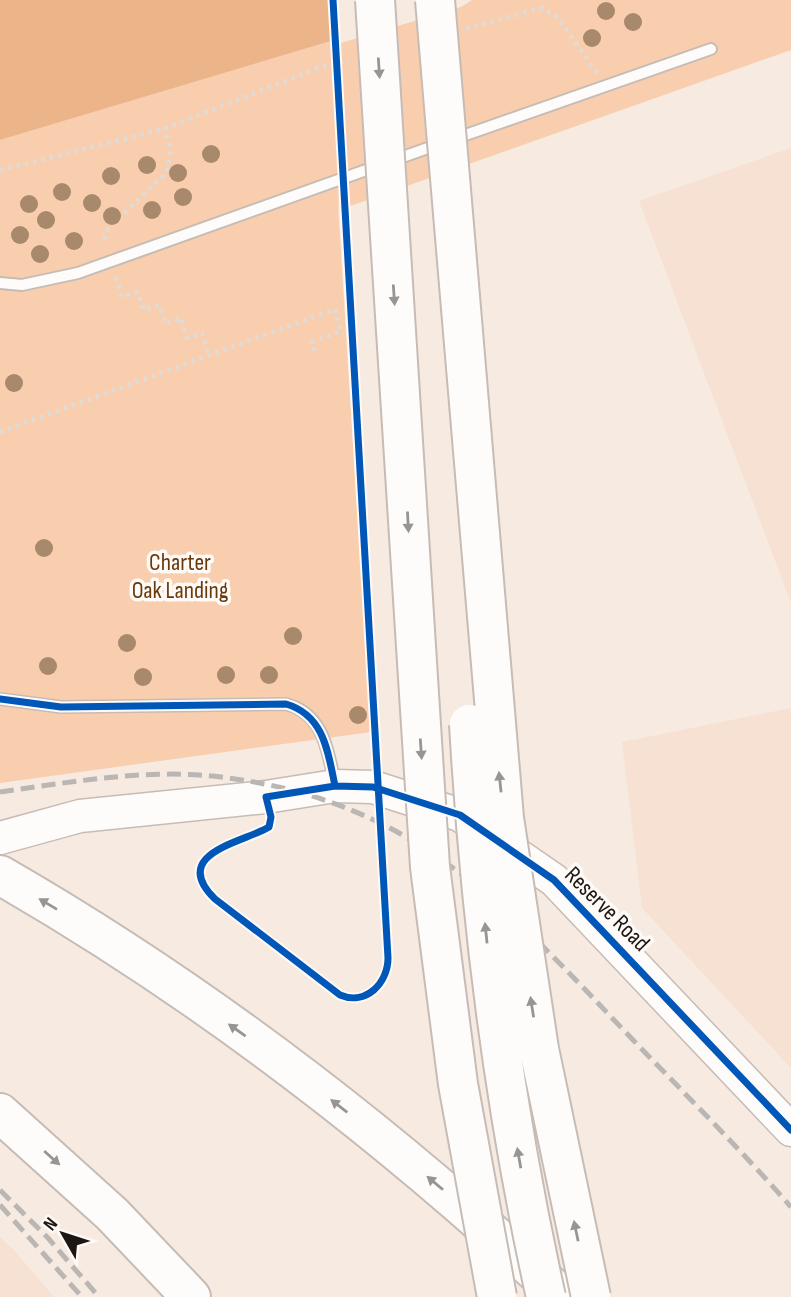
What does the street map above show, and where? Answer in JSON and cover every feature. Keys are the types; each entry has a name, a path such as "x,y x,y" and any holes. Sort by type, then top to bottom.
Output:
{"highway":[{"path":"375,0 429,867 460,1097 497,1297"},
{"path":"435,0 504,818 539,1049 591,1297"},
{"path":"451,201 447,360 479,868 505,1075 546,1297"},
{"path":"2,876 125,953 263,1049 385,1142 562,1297"},
{"path":"0,1113 112,1214 191,1297"}],"street":[{"name":"Reserve Road","path":"0,838 80,816 255,799 335,786 373,787 460,815 554,880 791,1130"},
{"path":"0,829 80,816"}],"lane":[{"path":"0,283 22,285 78,274 711,49"},
{"path":"0,699 61,706 286,704 303,710 316,722 327,747 335,786"}],"path":[{"path":"461,30 541,8 557,17 607,86"},
{"path":"336,54 337,68"},
{"path":"0,170 164,129 318,68 357,57"},
{"path":"104,239 106,231 167,172 171,149 164,129"},
{"path":"118,283 122,297 137,292 144,310 159,306 166,324 181,318 187,338 202,333 208,355"},
{"path":"0,432 335,309 341,331 312,342 315,351"}],"shaded area":[{"path":"0,0 468,0 0,140"},
{"path":"791,148 791,603 639,201"},
{"path":"791,708 791,1068 642,908 622,742"},
{"path":"0,1237 14,1250 54,1297 0,1297"}],"green space":[{"name":"Charter Oak Landing","path":"468,0 791,0 791,50 339,210 337,189 371,732 0,783 0,140"}],"pier":[{"path":"328,0 472,0 461,7 331,46"}],"railway":[{"path":"0,792 138,775 221,777 290,790 350,810 404,836 453,868 499,905 543,947 791,1207"},
{"path":"0,1190 48,1238 99,1297"},
{"path":"0,1205 82,1297"}],"cycle path":[{"path":"333,0 388,958 380,984 367,995 350,998 340,995 215,899 203,883 200,870 205,860 215,851 269,827 271,817 266,797 335,786 373,787 460,815 554,880 791,1130"},
{"path":"0,699 61,707 286,704 309,717 322,736 335,786"}]}
